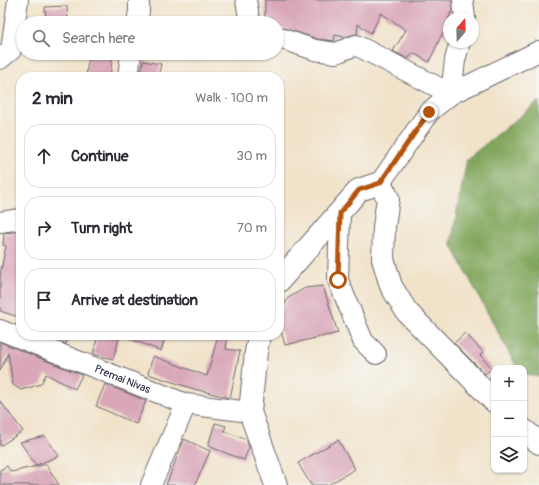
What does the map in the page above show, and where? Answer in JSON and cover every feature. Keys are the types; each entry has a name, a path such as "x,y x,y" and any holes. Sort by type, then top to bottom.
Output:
{"main road":[{"path":"284,275 359,190 380,183 388,198 384,227 383,259 391,286 407,312 491,398"},
{"path":"258,340 250,412 276,485"},
{"path":"527,433 539,443"}],"street":[{"path":"0,59 11,50 18,0"},
{"path":"138,0 140,11 139,16"},
{"path":"246,0 249,16"},
{"path":"463,0 464,12"},
{"path":"284,39 315,50 336,53 356,45 451,94"},
{"path":"451,94 455,60 458,48"},
{"path":"380,183 429,112 451,94 539,51"},
{"path":"129,72 130,60"},
{"path":"340,213 338,280 363,341 376,354"},
{"path":"0,222 16,220"},
{"name":"Premai Nivas","path":"0,330 16,336"},
{"name":"Premai Nivas","path":"25,340 186,404 250,412"},
{"path":"151,485 186,404"}],"green space":[{"path":"539,101 539,377 527,374 527,365 515,365 451,244 467,159"}],"building":[{"path":"265,0 452,0 453,12 443,12 443,34 429,62 413,53 408,59 393,51 406,30 381,13 371,33 358,24 357,34 344,37 335,35 334,41 318,39 284,28 284,16 265,16"},
{"path":"67,6 68,16 46,16 45,7"},
{"path":"88,60 112,60 111,72 87,72"},
{"path":"143,61 161,64 159,72 141,72"},
{"path":"16,232 16,316 0,311 0,275 6,246 3,245 4,233"},
{"path":"323,286 338,333 285,345 284,340 284,306 288,298 305,288"},
{"path":"465,333 483,352 480,355 491,367 491,369 485,374 454,343"},
{"path":"56,340 67,340 66,344"},
{"path":"97,340 119,340 113,359 93,354"},
{"path":"134,340 164,340 161,351"},
{"path":"217,340 227,340 226,349 240,351 230,398 194,389 148,374 153,356 207,376"},
{"path":"0,342 82,375 75,389 46,374 41,384 21,390 13,385 8,353 0,371"},
{"path":"105,384 146,401 136,424 96,406"},
{"path":"0,401 23,431 0,446"},
{"path":"215,423 226,426 224,431 247,440 249,447 244,460 208,446"},
{"path":"45,436 59,456 36,465 20,442"},
{"path":"184,439 210,451 195,485 166,485"},
{"path":"338,440 355,469 328,485 311,485 298,463"},
{"path":"46,464 59,485 0,485 0,470 7,466 11,472"}],"route":[{"path":"338,280 340,213 359,190 380,183 429,112"}]}
